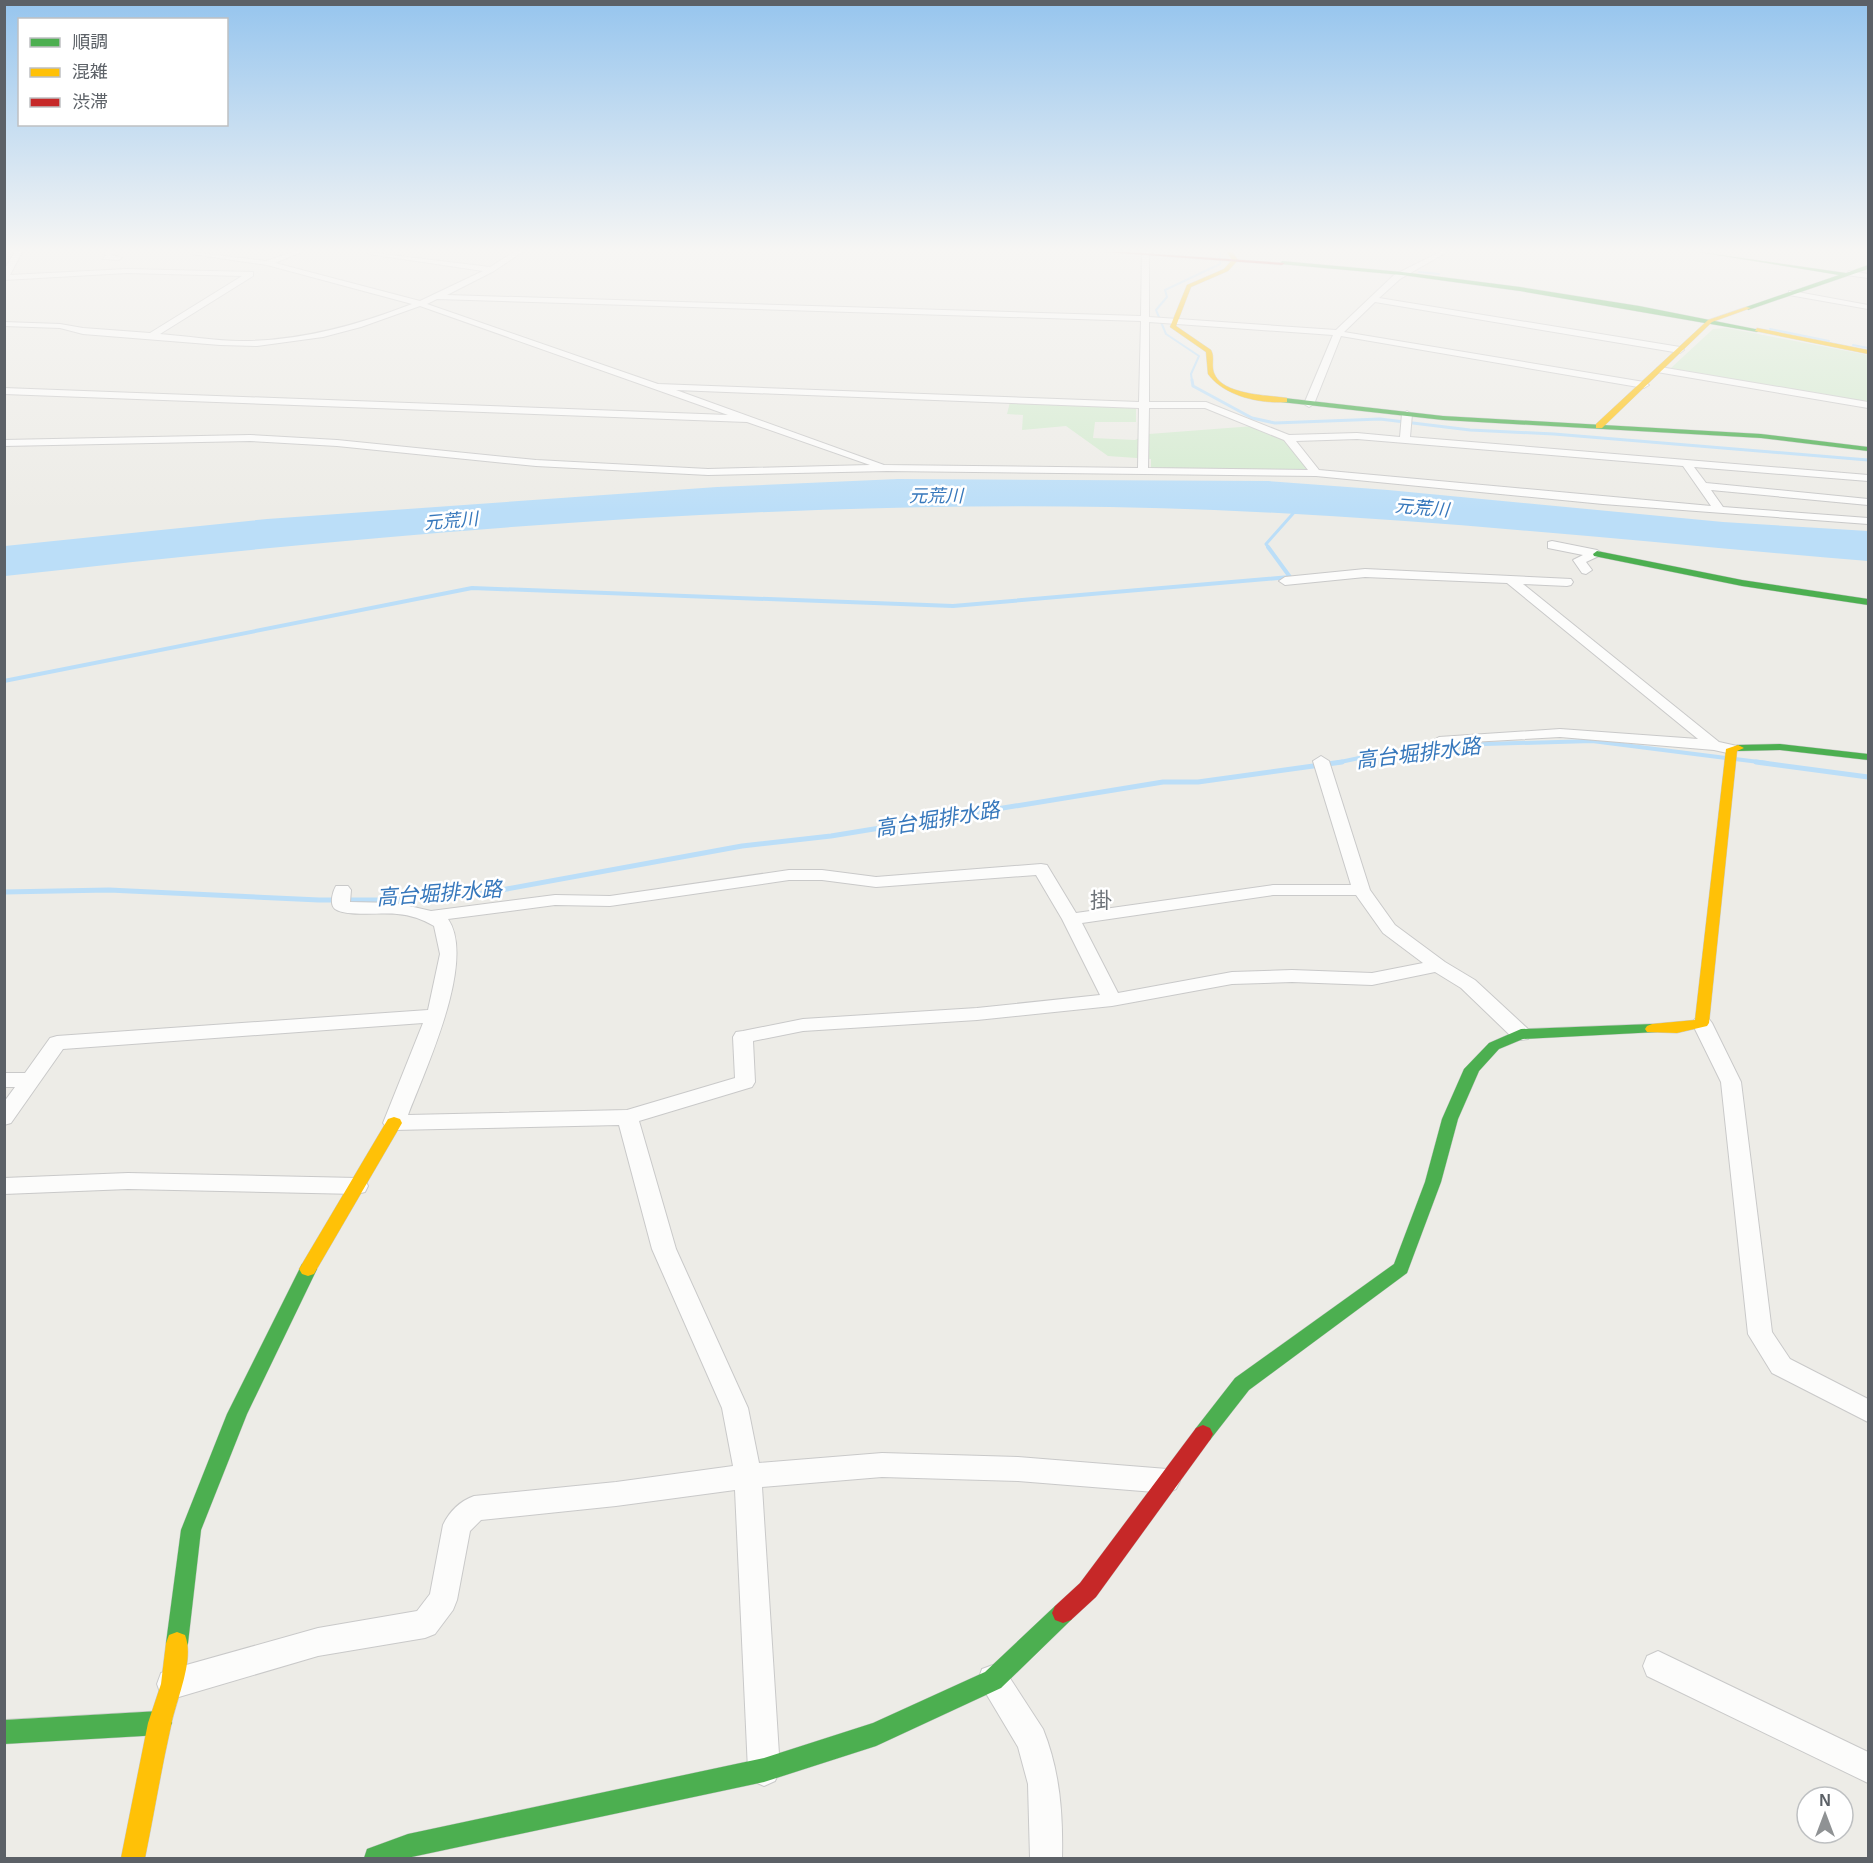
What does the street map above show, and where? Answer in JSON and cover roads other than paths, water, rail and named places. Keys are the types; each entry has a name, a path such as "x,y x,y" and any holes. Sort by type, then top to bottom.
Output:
{"street":[{"path":"189,339 237,344 295,339"},
{"path":"521,339 887,468"},
{"path":"1143,471 1146,339"},
{"path":"1188,339 1209,350 1212,358 1210,369 1215,379 1230,389 1271,400 1407,414 1761,436 1869,449"},
{"path":"1309,404 1336,339"},
{"path":"1374,339 1644,384"},
{"path":"1612,339 1680,350"},
{"path":"1599,426 1691,339"},
{"path":"1805,339 1869,351"},
{"path":"1660,370 1869,405"},
{"path":"658,387 1144,405 1206,405 1288,438 1357,436 1869,478"},
{"path":"4,391 749,419"},
{"path":"1405,440 1407,414"},
{"path":"4,443 250,438 337,443 536,463 708,472 887,468 1316,473 1869,521"},
{"path":"1288,438 1316,473"},
{"path":"1686,463 1719,509"},
{"path":"1702,486 1869,502"},
{"path":"1552,545 1742,583 1869,602"},
{"path":"1586,570 1579,560 1597,554"},
{"path":"1285,580 1365,573 1567,582"},
{"path":"1511,580 1713,745"},
{"path":"1439,741 1560,733 1713,745 1732,749 1741,747 1787,748 1869,757"},
{"path":"1732,749 1702,1023 1731,1082 1760,1334 1781,1366 1869,1411"},
{"path":"1322,761 1361,890 1389,929 1438,966 1468,984 1521,1034"},
{"path":"432,916 555,900 610,902 789,875 822,875 876,882 1041,869 1071,919 1112,1000"},
{"path":"133,1858 160,1723 172,1684 191,1530 237,1414 284,1314 321,1244 394,1123 435,1016 449,954 442,923 432,916 410,909 347,907 341,905 342,890"},
{"path":"1071,919 1273,890 1361,890"},
{"path":"394,1123 627,1117 745,1082 743,1037 803,1024 977,1014 1112,1000 1232,978 1292,976 1372,979 1438,966"},
{"path":"4,1118 57,1043 435,1016"},
{"path":"376,1858 408,1846 764,1770 876,1734 993,1680 1088,1590 1167,1481 1242,1384 1401,1268 1433,1182 1450,1119 1472,1069 1494,1046 1521,1034 1677,1028 1702,1023"},
{"path":"4,1080 30,1080"},
{"path":"627,1117 664,1249 735,1408 748,1476 764,1770"},
{"path":"4,1186 128,1181 357,1186"},
{"path":"172,1684 318,1642 425,1624 443,1600 457,1524 474,1508 616,1494 748,1476 882,1465 1018,1469 1167,1481"},
{"path":"1658,1666 1869,1768"},
{"path":"993,1680 1032,1740 1044,1785 1046,1858"},
{"path":"4,1732 160,1723"}],"water":[{"name":"元荒川","path":"898,479 1268,481 1388,490 1723,522 1868,531 1868,561 1395,520 1300,514 1110,507 971,507 833,509 556,524 280,547 5,576 5,546 267,519 717,487"}],"waterway":[{"path":"1173,339 1199,356 1191,374 1192,381"},
{"path":"1819,339 1829,341"},
{"path":"1853,345 1868,348"},
{"path":"1192,380 1193,386 1252,418 1275,423 1380,419 1470,430 1554,434 1868,460"},
{"path":"1269,548 1266,544 1298,508"},
{"path":"4,681 472,588 953,606 1290,577 1268,547"},
{"name":"高台堀排水路","path":"1338,763 1359,758 1485,744 1592,741 1726,758"},
{"name":"高台堀排水路","path":"1735,759 1767,763"},
{"name":"高台堀排水路","path":"1756,762 1868,777"},
{"name":"高台堀排水路","path":"4,892 109,890 319,900 397,900 479,894 742,846 831,836 1163,782 1198,782 1338,763"}],"district":[{"name":"掛","path":"1101,900"}]}
